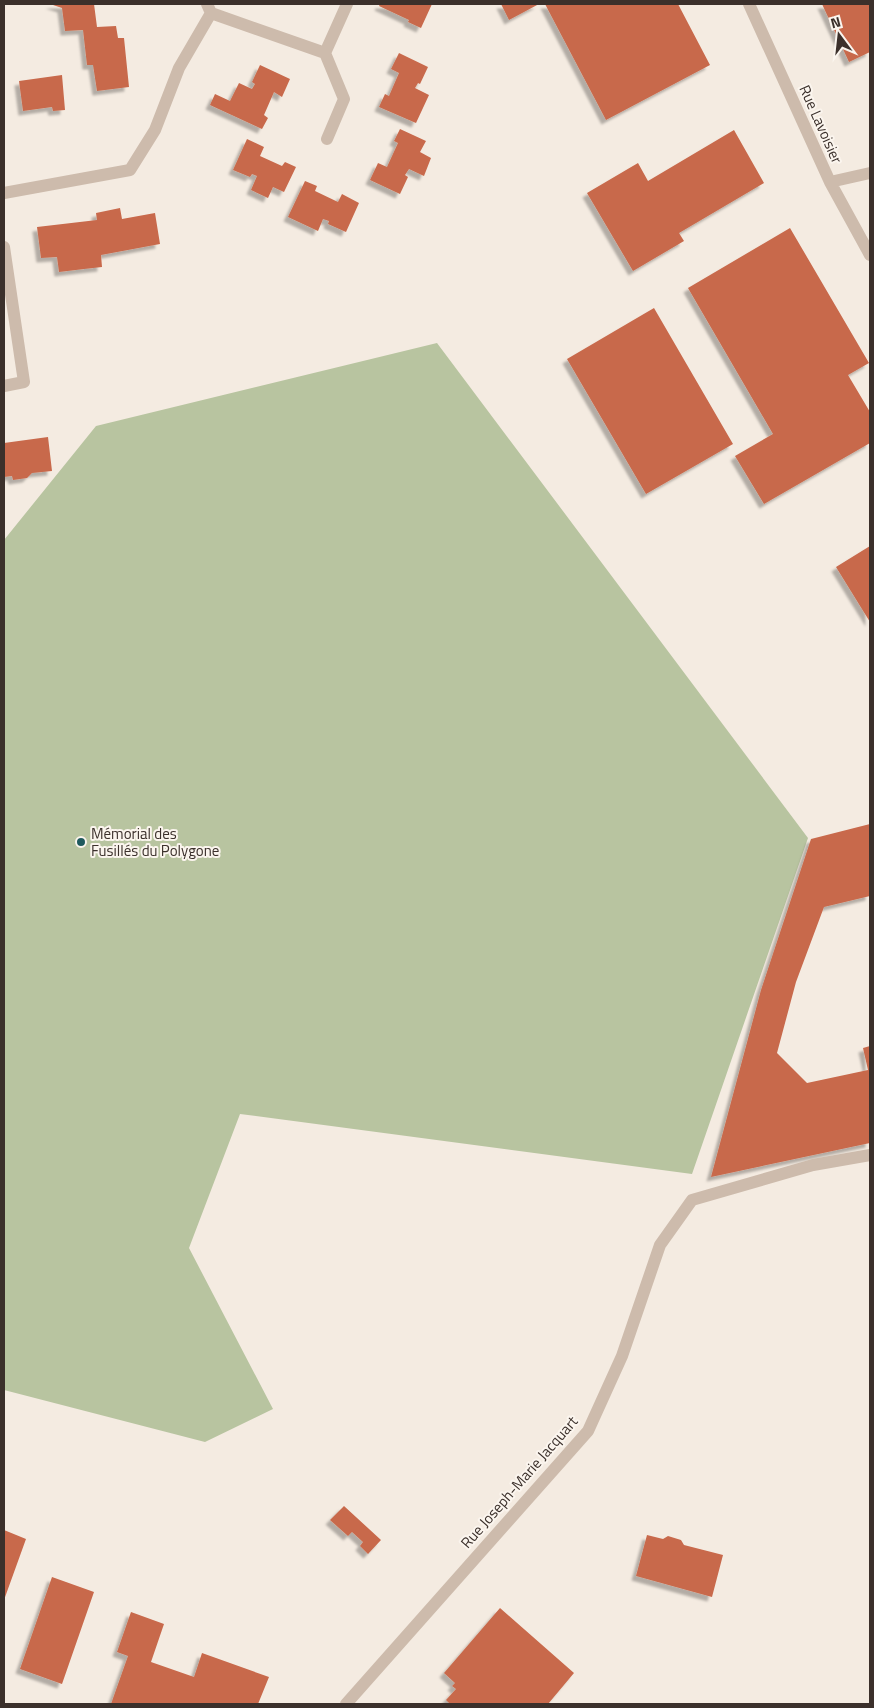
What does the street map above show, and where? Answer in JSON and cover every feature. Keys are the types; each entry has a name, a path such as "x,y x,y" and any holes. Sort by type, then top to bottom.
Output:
{"street":[{"path":"325,53 347,4"},
{"name":"Rue Lavoisier","path":"748,4 830,182 870,255"},
{"path":"4,193 130,170 155,130 179,68 209,8 325,53 344,98 327,139"},
{"path":"830,182 870,172"},
{"path":"4,247 24,382 4,386"},
{"name":"Rue Joseph-Marie Jacquart","path":"346,1704 588,1431 622,1356 660,1245 692,1200 813,1166 870,1155"}],"green space":[{"path":"437,343 808,838 692,1174 240,1114 189,1248 273,1409 205,1442 4,1390 4,540 96,426"}],"building":[{"path":"50,4 94,4 97,27 116,26 118,38 124,38 129,87 97,91 93,65 87,65 83,30 65,31 62,8"},
{"path":"380,4 432,4 421,28 408,22 409,20 379,6"},
{"path":"501,4 539,4 509,20"},
{"path":"545,4 678,4 710,65 606,120"},
{"path":"822,4 870,4 870,52 849,62"},
{"path":"399,53 428,67 420,84 418,83 415,88 429,95 416,123 379,107 385,94 389,96 399,73 391,69"},
{"path":"260,65 290,79 282,97 274,92 264,115 268,118 262,129 210,105 215,94 230,101 239,83 252,89 255,84 252,82"},
{"path":"62,75 65,110 53,111 52,107 23,111 19,81"},
{"path":"400,129 426,141 420,152 431,158 424,176 409,169 405,175 408,177 400,194 370,180 378,163 387,167 398,143 394,141"},
{"path":"734,130 764,183 679,233 684,241 633,271 587,193 638,163 648,181"},
{"path":"247,139 264,147 260,156 282,166 285,162 296,167 284,192 273,187 268,198 251,190 257,176 252,174 250,177 233,170"},
{"path":"305,181 317,186 315,191 338,202 342,194 359,203 346,232 328,224 329,221 323,219 318,231 288,217"},
{"path":"120,208 122,219 155,213 160,244 101,255 102,267 59,272 57,257 41,258 37,227 97,220 96,213"},
{"path":"790,228 869,363 848,375 870,412 870,443 764,504 735,456 773,434 688,288"},
{"path":"654,308 733,444 646,494 567,359"},
{"path":"48,437 52,471 32,473 27,478 13,480 12,476 4,477 4,443"},
{"path":"870,546 870,622 836,567"},
{"path":"870,824 870,896 824,907 796,982 777,1053 807,1083 868,1070 863,1048 870,1046 870,1143 711,1177 761,990 811,839"},
{"path":"344,1506 381,1540 368,1554 360,1546 363,1542 352,1532 348,1536 330,1520"},
{"path":"4,1530 26,1539 4,1600"},
{"path":"647,1535 663,1539 668,1536 681,1540 684,1545 723,1555 712,1597 636,1576"},
{"path":"52,1577 94,1592 62,1684 20,1669"},
{"path":"500,1608 574,1673 548,1704 450,1704 446,1700 456,1689 452,1686 455,1683 444,1673"},
{"path":"131,1612 164,1624 151,1662 194,1677 202,1653 269,1677 258,1704 111,1704 128,1656 117,1652"}],"place":[{"name":"Mémorial des Fusillés du Polygone","path":"81,842"}]}
